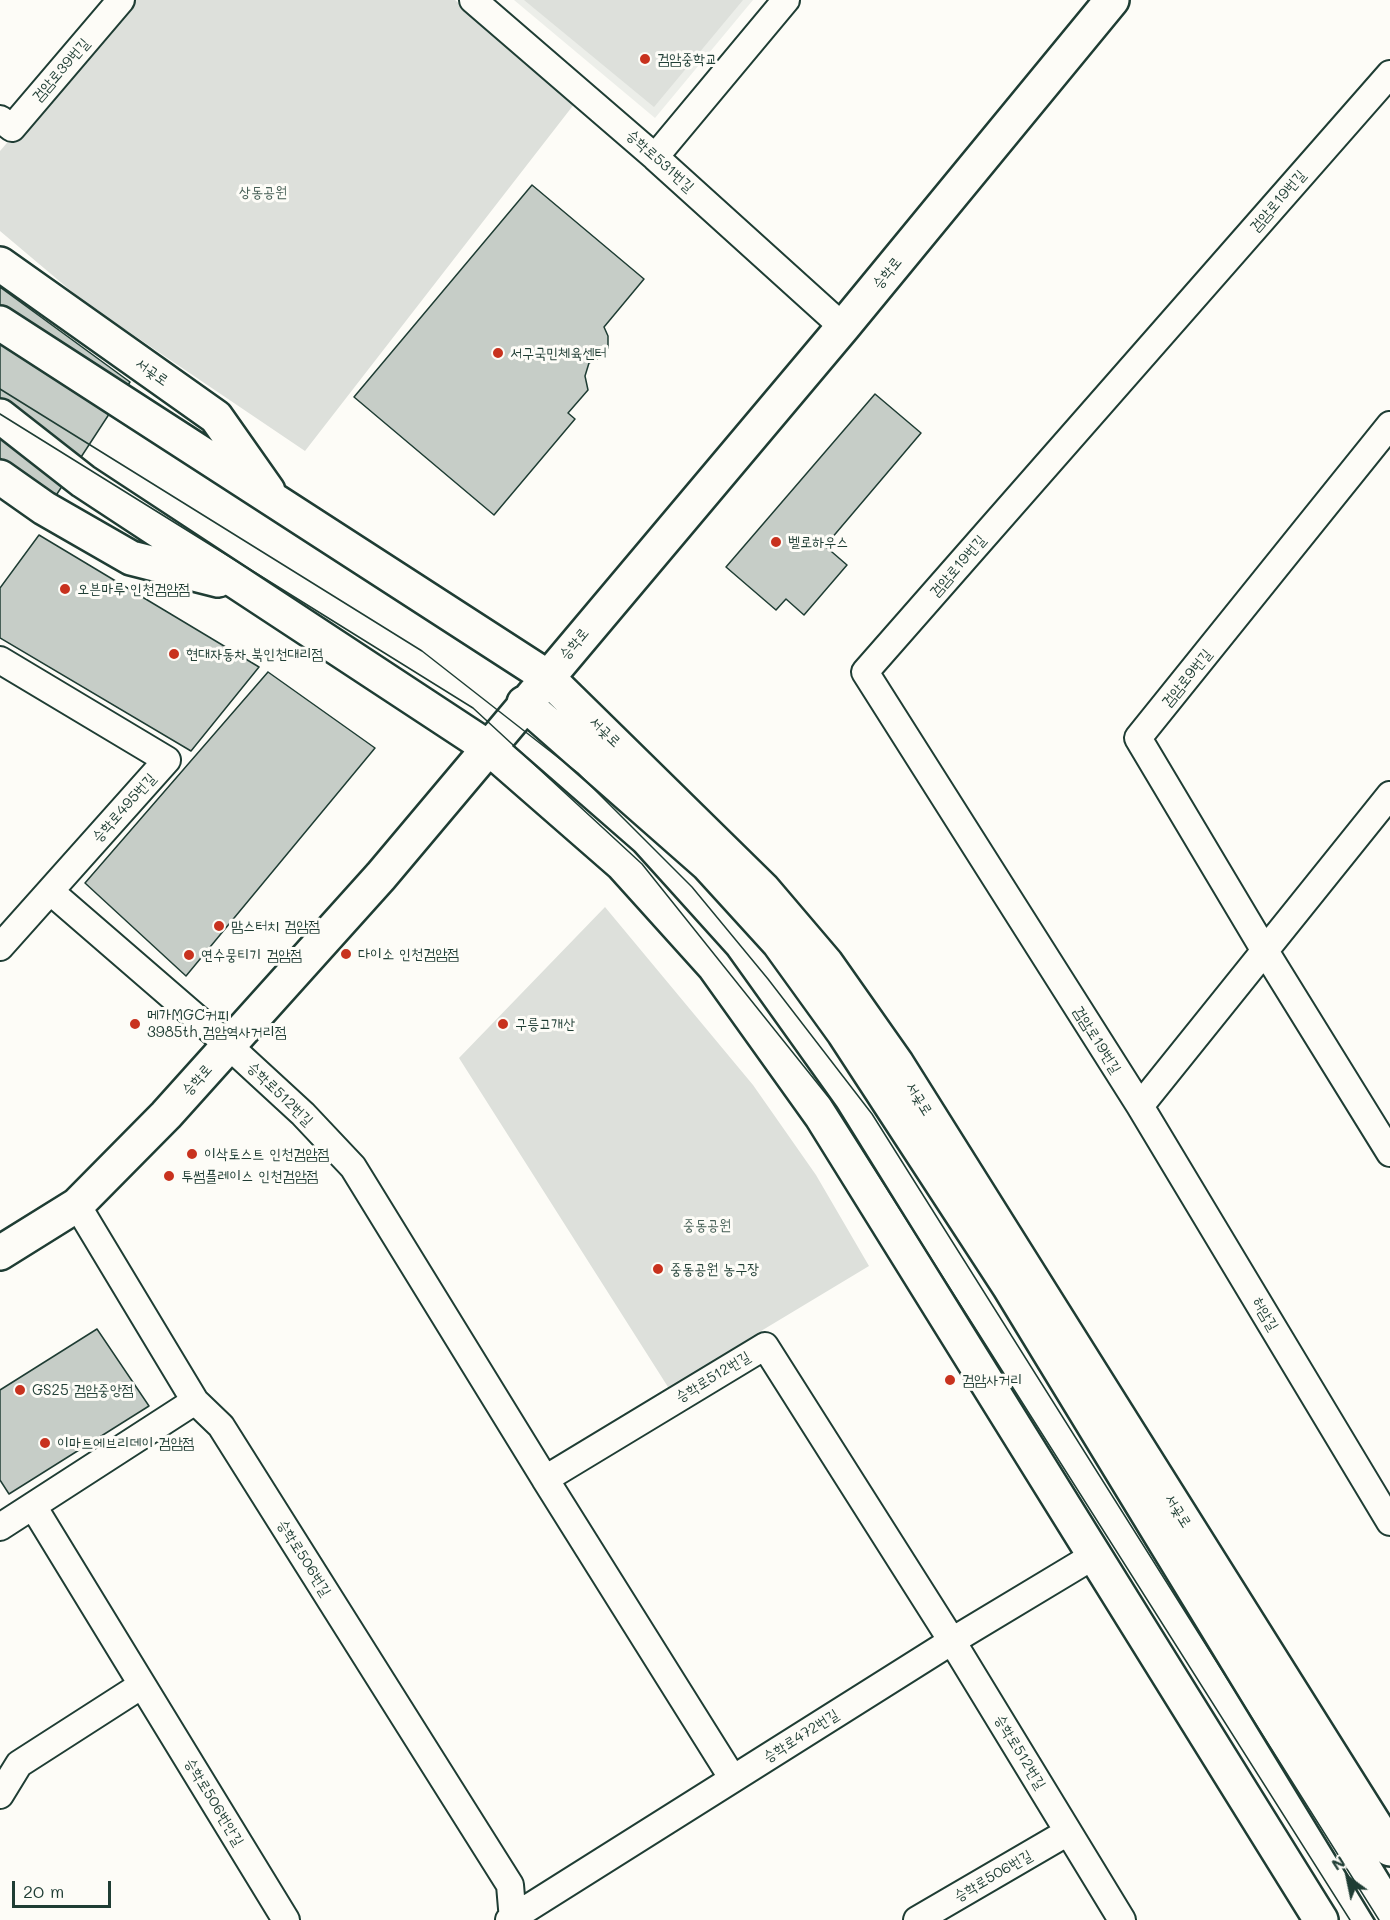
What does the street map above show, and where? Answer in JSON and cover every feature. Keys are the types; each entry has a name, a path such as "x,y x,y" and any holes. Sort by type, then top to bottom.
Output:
{"main road":[{"name":"승학로","path":"0,1253 77,1205 166,1115 381,876 546,676 843,327 1112,0"},
{"name":"서곶로","path":"0,264 216,417 278,505"},
{"name":"서곶로","path":"0,323 278,505 546,676 763,889 826,963 897,1064 1390,1849"},
{"path":"0,416 83,481 489,747 622,864 714,966 822,1117 1321,1920"},
{"path":"0,477 44,508 131,558 243,586"},
{"name":"서곶로","path":"524,703 707,864 778,943 844,1033 1009,1286 1390,1911"}],"street":[{"name":"검암로39번길","path":"0,119 12,128 121,0"},
{"name":"승학로531번길","path":"473,0 656,157 843,327"},
{"path":"656,157 786,0"},
{"name":"검암로19번길","path":"1140,1106 865,672 1390,74"},
{"name":"검암로9번길","path":"1265,951 1138,738 1390,425"},
{"name":"승학로495번길","path":"0,660 166,760 0,946"},
{"path":"1140,1106 1390,795"},
{"name":"승학로512번길","path":"50,891 228,1045 303,1114 352,1167 545,1479 765,1346 952,1641 1122,1920"},
{"path":"1265,951 1387,1141"},
{"name":"허암길","path":"1140,1106 1390,1522"},
{"name":"승학로506번길","path":"77,1205 195,1401 221,1426 510,1885 512,1919"},
{"path":"0,1527 195,1401"},
{"path":"545,1479 733,1779"},
{"name":"승학로506번안길","path":"33,1506 286,1920"},
{"name":"승학로472번길","path":"512,1919 952,1641 1095,1556"},
{"path":"0,1795 19,1764 142,1685"},
{"name":"승학로506번길","path":"917,1920 1068,1832"}],"shaded area":[{"name":"검암중학교","path":"514,0 753,0 655,118"}],"green space":[{"name":"상동공원","path":"130,0 455,0 575,103 305,451 83,301 0,231 0,151"},
{"name":"검암중학교","path":"524,0 743,0 654,107"},
{"name":"중동공원","path":"605,907 753,1085 816,1175 869,1266 668,1387 459,1058"}],"building":[{"name":"서구국민체육센터","path":"532,185 644,279 604,327 608,336 608,348 600,357 589,363 585,376 588,390 568,413 575,419 494,515 354,397"},
{"path":"0,287 130,382 55,497 0,458"},
{"path":"875,394 921,433 825,546 847,565 804,615 786,599 776,610 726,567"},
{"path":"39,535 259,667 191,751 0,638 0,588"},
{"path":"268,672 375,748 186,976 85,883"},
{"name":"이마트에브리데이 검암점","path":"97,1329 149,1406 9,1494 0,1480 0,1390"}],"tram line":[{"path":"0,389 422,651 578,773 692,887 768,979 872,1114 1379,1920"},
{"path":"0,414 473,708 642,864 830,1099 1350,1920"}],"place":[{"name":"검암중학교","path":"645,59"},
{"name":"서구국민체육센터","path":"498,353"},
{"name":"벨로하우스","path":"776,542"},
{"name":"오븐마루 인천검암점","path":"65,589"},
{"name":"현대자동차 북인천대리점","path":"174,654"},
{"name":"맘스터치 검암점","path":"219,926"},
{"name":"다이소 인천검암점","path":"346,954"},
{"name":"연수뭉티기 검암점","path":"189,955"},
{"name":"메가MGC커피 3985th 검암역사거리점","path":"135,1024"},
{"name":"구릉고개산","path":"503,1024"},
{"name":"이삭토스트 인천검암점","path":"192,1154"},
{"name":"투썸플레이스 인천검암점","path":"169,1176"},
{"name":"중동공원 농구장","path":"658,1269"},
{"name":"검암사거리","path":"950,1380"},
{"name":"GS25 검암중앙점","path":"20,1390"},
{"name":"이마트에브리데이 검암점","path":"45,1443"}]}
